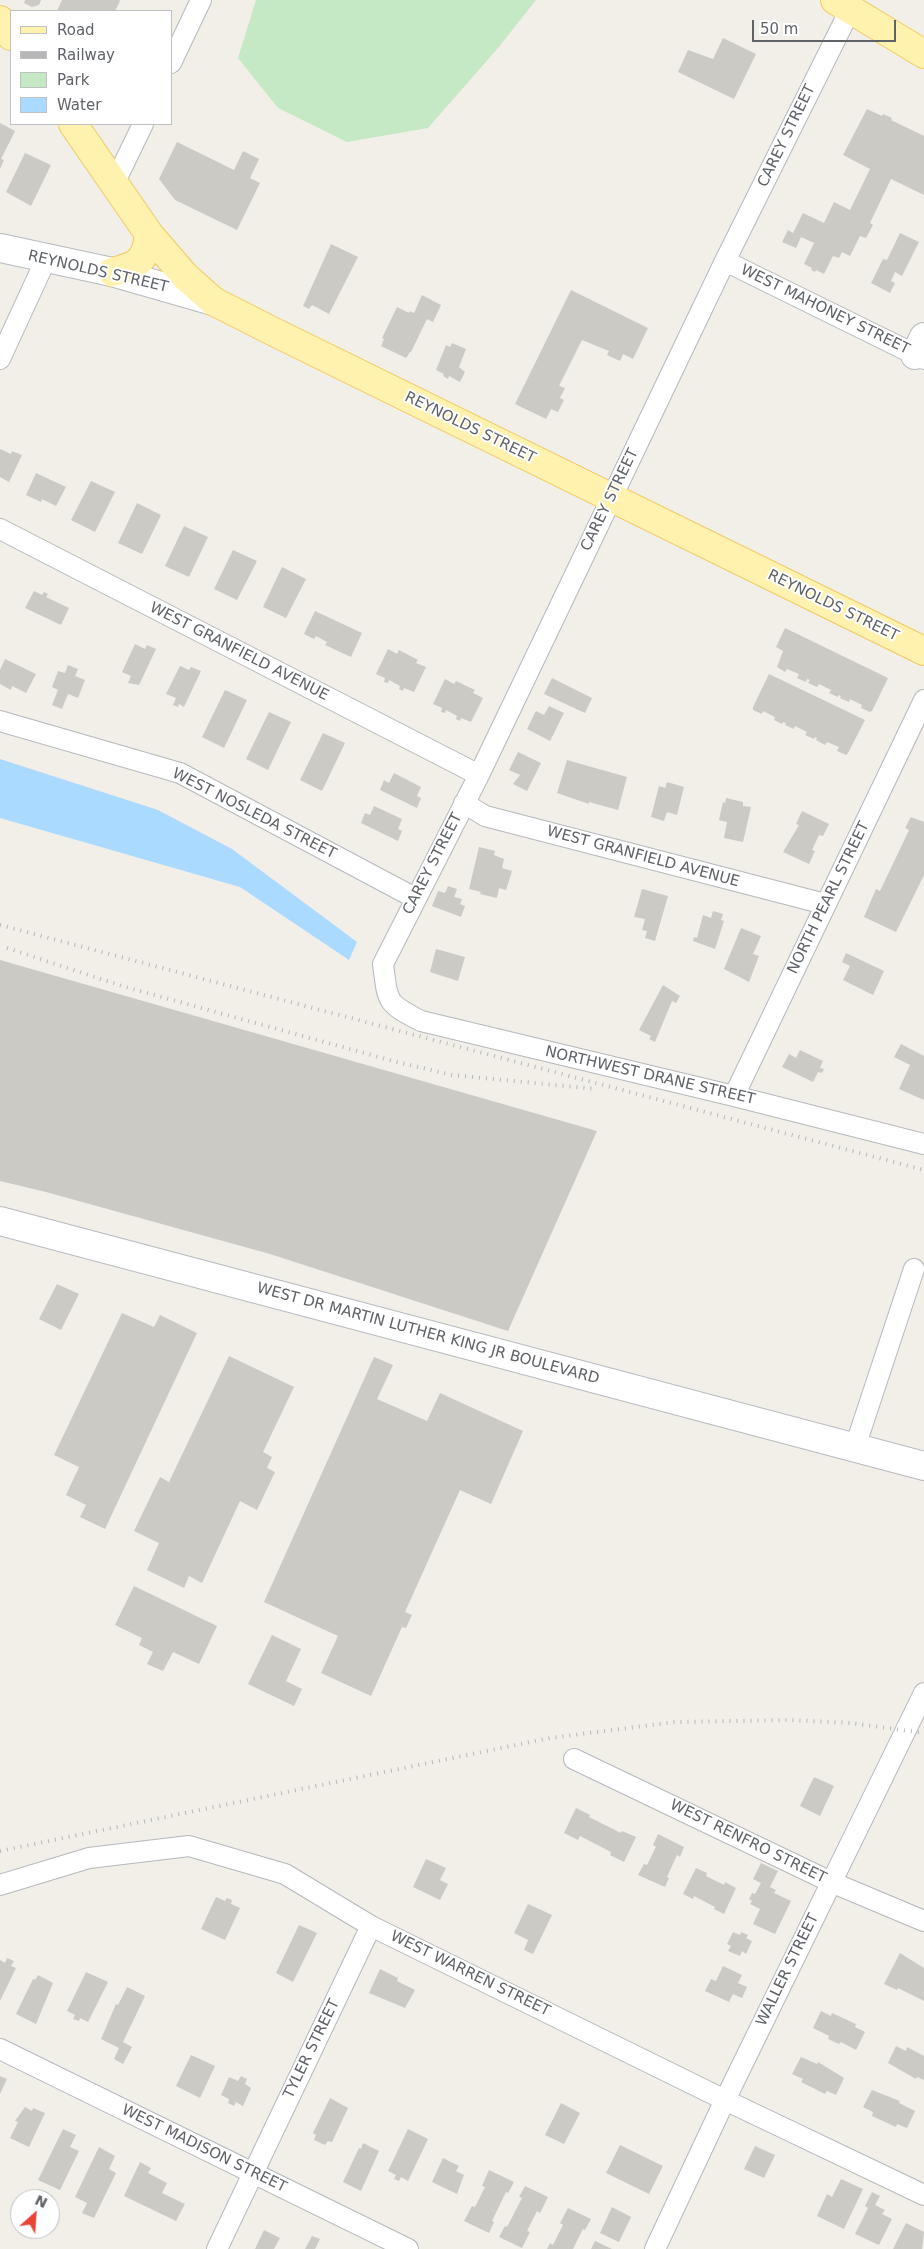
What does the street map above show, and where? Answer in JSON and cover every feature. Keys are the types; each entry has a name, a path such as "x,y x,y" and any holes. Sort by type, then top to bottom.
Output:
{"main road":[{"path":"842,5 924,54"},
{"path":"0,20 10,35"},
{"path":"74,125 149,234 185,276 214,301"},
{"path":"112,272 132,267 142,259 147,249 149,234"},
{"name":"REYNOLDS STREET","path":"214,301 281,336 924,650"}],"street":[{"path":"172,62 201,0"},
{"name":"CAREY STREET","path":"386,993 383,964 479,775 725,261 842,5"},
{"path":"114,184 143,125"},
{"name":"REYNOLDS STREET","path":"0,248 112,272 214,301"},
{"path":"0,359 46,258"},
{"name":"WEST MAHONEY STREET","path":"725,261 921,350"},
{"name":"WEST GRANFIELD AVENUE","path":"0,529 479,775"},
{"name":"NORTH PEARL STREET","path":"734,1096 924,700"},
{"name":"WEST NOSLEDA STREET","path":"0,721 180,773 416,898"},
{"name":"WEST GRANFIELD AVENUE","path":"464,803 486,816 825,904"},
{"name":"NORTHWEST DRANE STREET","path":"386,993 395,1008 421,1021 924,1144"},
{"name":"WEST DR MARTIN LUTHER KING JR BOULEVARD","path":"0,1220 924,1466"},
{"path":"855,1447 914,1269"},
{"name":"WALLER STREET","path":"655,2249 725,2100 924,1692"},
{"name":"WEST RENFRO STREET","path":"574,1759 831,1882 924,1921"},
{"name":"WEST WARREN STREET","path":"0,1885 89,1858 189,1846 285,1874 371,1926 725,2100 922,2191"},
{"name":"TYLER STREET","path":"217,2249 252,2172 371,1926"},
{"name":"WEST MADISON STREET","path":"0,2049 408,2249"}],"green space":[{"path":"256,0 536,0 498,48 428,128 347,142 278,108 238,58"}],"water":[{"path":"0,759 158,810 232,849 357,942 349,960 240,887 0,818"}],"building":[{"path":"25,0 41,0 39,5 32,7 24,3"},
{"path":"62,0 120,1 116,10 57,10"},
{"path":"723,38 756,54 734,99 678,72 688,50 713,59"},
{"path":"867,109 882,116 883,114 892,118 891,120 924,136 924,195 891,179 870,223 873,225 866,238 860,236 850,256 842,252 839,258 833,256 824,274 816,270 815,272 804,264 814,243 801,237 796,248 782,242 788,230 793,233 803,213 824,223 834,202 850,210 870,169 843,155"},
{"path":"0,123 15,131 1,159 4,160 0,169"},
{"path":"177,142 234,170 243,151 259,159 250,178 260,183 237,230 175,200 159,179"},
{"path":"25,153 51,165 31,206 6,192"},
{"path":"900,233 919,242 902,276 895,272 891,281 895,283 890,293 871,283 883,259 887,260"},
{"path":"331,244 358,257 329,314 312,305 309,309 303,306"},
{"path":"571,290 648,328 633,359 623,354 620,361 607,355 609,351 582,340 559,386 565,388 560,398 564,400 558,412 551,409 546,419 515,404"},
{"path":"422,295 441,305 433,322 427,319 411,352 406,358 381,346 384,339 382,338 397,307 409,313 410,311 414,313"},
{"path":"452,343 466,349 459,367 465,372 460,382 449,376 448,379 443,376 444,374 436,370 446,345 450,347"},
{"path":"0,449 11,454 12,451 22,455 9,482 0,477"},
{"path":"36,473 66,487 56,506 42,499 41,502 26,495"},
{"path":"91,481 115,492 95,532 71,520"},
{"path":"137,503 161,515 142,554 118,543"},
{"path":"184,526 208,537 189,577 165,566"},
{"path":"233,550 257,561 237,600 214,589"},
{"path":"282,567 306,579 286,618 263,607"},
{"path":"34,591 42,595 44,592 48,594 46,597 69,608 61,625 25,608"},
{"path":"315,611 362,633 351,657 325,645 327,642 316,636 314,639 304,634"},
{"path":"785,628 888,678 872,711 861,708 862,705 850,699 849,702 840,698 841,696 839,695 838,697 829,693 831,690 819,684 817,687 808,683 810,680 807,679 806,682 797,678 799,674 787,669 785,672 777,667 783,651 776,647"},
{"path":"135,644 145,649 147,645 156,649 139,685 128,683 131,676 122,672"},
{"path":"388,649 397,654 399,650 418,660 416,663 426,667 414,692 404,688 403,691 399,689 400,686 389,680 388,683 384,682 385,678 376,674"},
{"path":"5,659 36,674 26,693 12,686 11,690 0,684 0,670"},
{"path":"68,665 78,669 75,676 85,680 78,698 68,694 62,709 52,705 58,690 52,687 58,671 65,673"},
{"path":"180,666 189,670 191,667 201,671 184,707 179,704 178,707 173,705 176,698 166,694"},
{"path":"769,674 865,720 846,755 837,751 839,747 827,742 825,745 816,740 817,738 815,737 814,739 805,735 807,732 795,726 794,729 785,725 786,723 783,722 782,724 774,720 775,717 763,711 762,714 753,710"},
{"path":"552,678 592,698 585,713 544,694"},
{"path":"445,679 454,684 456,681 475,690 473,693 483,698 471,722 461,718 460,721 456,719 457,716 446,710 445,713 441,712 442,708 433,704"},
{"path":"225,690 247,700 224,748 202,737"},
{"path":"549,706 564,713 550,741 527,729 536,711 544,715"},
{"path":"269,712 291,722 268,770 246,759"},
{"path":"323,733 345,743 322,791 300,780"},
{"path":"518,752 541,763 527,791 513,784 520,775 509,770"},
{"path":"567,760 627,777 618,810 589,802 589,804 557,793"},
{"path":"394,773 421,787 417,796 421,798 417,808 380,790 384,780 389,783"},
{"path":"667,782 684,787 677,815 667,812 664,821 651,817 659,786 665,788"},
{"path":"726,798 743,802 743,806 751,807 743,842 724,838 727,822 719,820 723,802 725,803"},
{"path":"374,806 402,819 398,829 402,831 398,841 361,823 365,813 370,815"},
{"path":"802,811 829,824 823,836 819,835 812,850 815,851 809,864 783,852 799,825 796,824"},
{"path":"911,817 924,822 924,875 896,932 864,917 876,889 880,891 909,830 905,828"},
{"path":"479,847 495,851 494,855 504,859 502,868 512,871 506,890 499,888 497,898 469,889"},
{"path":"448,886 457,889 454,897 462,899 460,904 465,906 461,917 432,906 438,891 445,893"},
{"path":"642,889 668,896 655,941 645,938 647,931 642,930 645,919 634,917"},
{"path":"713,911 723,914 721,920 724,921 715,949 693,941 694,937 697,938 703,915 711,918"},
{"path":"741,928 761,936 753,954 759,956 749,982 724,969"},
{"path":"436,949 465,957 458,981 430,972"},
{"path":"846,953 884,971 873,995 843,980 850,966 842,962"},
{"path":"0,960 597,1131 508,1331 270,1254 0,1181"},
{"path":"663,985 680,996 676,1003 672,1001 655,1042 649,1039 651,1036 639,1030"},
{"path":"901,1044 924,1056 924,1100 899,1089 910,1065 894,1057"},
{"path":"800,1050 823,1061 820,1068 824,1069 822,1073 818,1072 813,1082 782,1067 789,1054 796,1058"},
{"path":"57,1284 79,1294 61,1330 39,1319"},
{"path":"122,1313 154,1327 160,1315 197,1333 105,1529 80,1517 86,1505 66,1495 79,1467 54,1455"},
{"path":"229,1356 294,1387 263,1452 272,1457 267,1468 275,1472 257,1510 240,1501 202,1583 189,1576 184,1588 147,1570 159,1543 134,1531 160,1477 169,1482"},
{"path":"374,1357 393,1365 377,1399 427,1421 440,1393 523,1431 491,1504 460,1490 405,1612 412,1615 406,1628 402,1627 371,1696 321,1673 338,1636 264,1602"},
{"path":"134,1586 217,1626 199,1664 173,1652 163,1671 147,1664 153,1652 139,1645 142,1638 115,1625"},
{"path":"272,1635 301,1649 286,1681 302,1689 294,1706 248,1684"},
{"path":"814,1777 834,1786 820,1816 800,1806"},
{"path":"576,1808 590,1815 589,1817 621,1833 622,1831 636,1837 624,1862 610,1855 611,1852 580,1836 578,1840 564,1833"},
{"path":"658,1834 684,1847 680,1857 677,1855 667,1877 669,1878 665,1887 638,1875 644,1864 647,1865 656,1847 653,1845"},
{"path":"426,1859 446,1868 440,1880 448,1884 440,1900 413,1887"},
{"path":"761,1863 778,1871 770,1887 776,1890 774,1893 791,1901 775,1934 753,1924 760,1909 750,1904 752,1901 749,1899 752,1893 755,1894 761,1883 753,1879"},
{"path":"696,1868 707,1873 706,1876 724,1885 725,1882 736,1888 724,1914 694,1896 693,1899 683,1894"},
{"path":"216,1897 225,1901 227,1898 232,1900 231,1904 240,1908 225,1940 201,1929"},
{"path":"528,1904 552,1915 533,1954 524,1950 528,1940 514,1933"},
{"path":"299,1925 317,1933 293,1982 276,1973"},
{"path":"733,1932 740,1935 741,1932 748,1935 746,1938 752,1941 746,1954 742,1951 740,1956 728,1951 731,1946 727,1944"},
{"path":"900,1953 924,1968 924,2001 898,1988 897,1990 884,1984"},
{"path":"7,1958 14,1961 11,1966 16,1968 0,2001 0,1960 5,1963"},
{"path":"723,1966 742,1975 738,1983 747,1987 742,1998 733,1994 729,2002 705,1991 711,1979 716,1981"},
{"path":"380,1969 398,1978 397,1981 415,1990 405,2008 369,1993"},
{"path":"86,1972 108,1982 88,2022 80,2018 79,2021 73,2019 75,2015 67,2011"},
{"path":"38,1975 53,1983 36,2024 16,2014 33,1979 35,1980"},
{"path":"127,1987 145,1996 123,2042 132,2047 123,2064 114,2059 119,2048 101,2039 116,2004 118,2005"},
{"path":"821,2011 831,2016 832,2013 856,2024 855,2027 865,2032 856,2050 841,2042 839,2044 828,2039 829,2036 813,2028"},
{"path":"896,2046 906,2051 907,2047 924,2056 924,2080 917,2077 916,2079 888,2063"},
{"path":"191,2055 215,2066 200,2098 176,2086"},
{"path":"801,2057 817,2064 818,2062 844,2078 836,2095 827,2091 825,2094 801,2082 803,2079 792,2074"},
{"path":"0,2076 7,2079 0,2094"},
{"path":"241,2076 247,2079 245,2084 251,2088 243,2106 236,2102 234,2106 228,2103 229,2099 221,2095 229,2077 238,2081"},
{"path":"872,2090 900,2101 899,2103 915,2111 907,2128 897,2124 896,2127 872,2116 873,2112 863,2107"},
{"path":"330,2098 348,2108 332,2142 328,2141 325,2145 314,2140 316,2135 313,2133"},
{"path":"561,2103 580,2113 564,2144 545,2135"},
{"path":"25,2107 32,2111 33,2108 45,2113 29,2147 10,2138 18,2122 15,2121"},
{"path":"63,2129 76,2135 70,2147 79,2151 60,2190 38,2180"},
{"path":"408,2129 428,2139 408,2181 401,2177 399,2181 394,2179 396,2175 388,2171"},
{"path":"363,2143 379,2151 361,2191 343,2182"},
{"path":"620,2145 663,2166 649,2194 606,2173"},
{"path":"755,2146 775,2155 764,2178 744,2169"},
{"path":"99,2147 115,2156 109,2169 116,2173 94,2218 82,2213 87,2203 75,2197"},
{"path":"443,2158 459,2166 456,2171 464,2175 457,2194 432,2182"},
{"path":"140,2162 151,2168 148,2173 167,2183 162,2193 185,2204 176,2221 124,2196"},
{"path":"489,2170 514,2182 508,2193 506,2192 492,2221 494,2222 489,2233 464,2221 472,2206 475,2207 485,2187 482,2186"},
{"path":"841,2179 863,2189 844,2229 817,2216 827,2194 832,2197"},
{"path":"525,2186 548,2197 540,2213 537,2211 527,2231 530,2232 522,2248 499,2237 505,2226 507,2227 522,2198 519,2197"},
{"path":"872,2192 880,2196 875,2205 885,2210 882,2214 892,2219 879,2245 855,2234 868,2208 865,2206"},
{"path":"612,2207 631,2217 619,2242 600,2233"},
{"path":"568,2208 591,2219 585,2230 583,2229 573,2249 547,2249 550,2243 553,2245 563,2225 560,2223"},
{"path":"906,2223 924,2232 922,2249 893,2249"},
{"path":"264,2230 280,2238 274,2249 255,2249"},
{"path":"312,2236 320,2239 315,2249 305,2249"},
{"path":"595,2241 612,2249 591,2249"}],"railway":[{"path":"0,925 924,1170"},
{"path":"7,948 122,986 393,1061 452,1075 596,1089"},
{"path":"0,1851 550,1738 675,1722 790,1720 851,1723 924,1733"}]}
